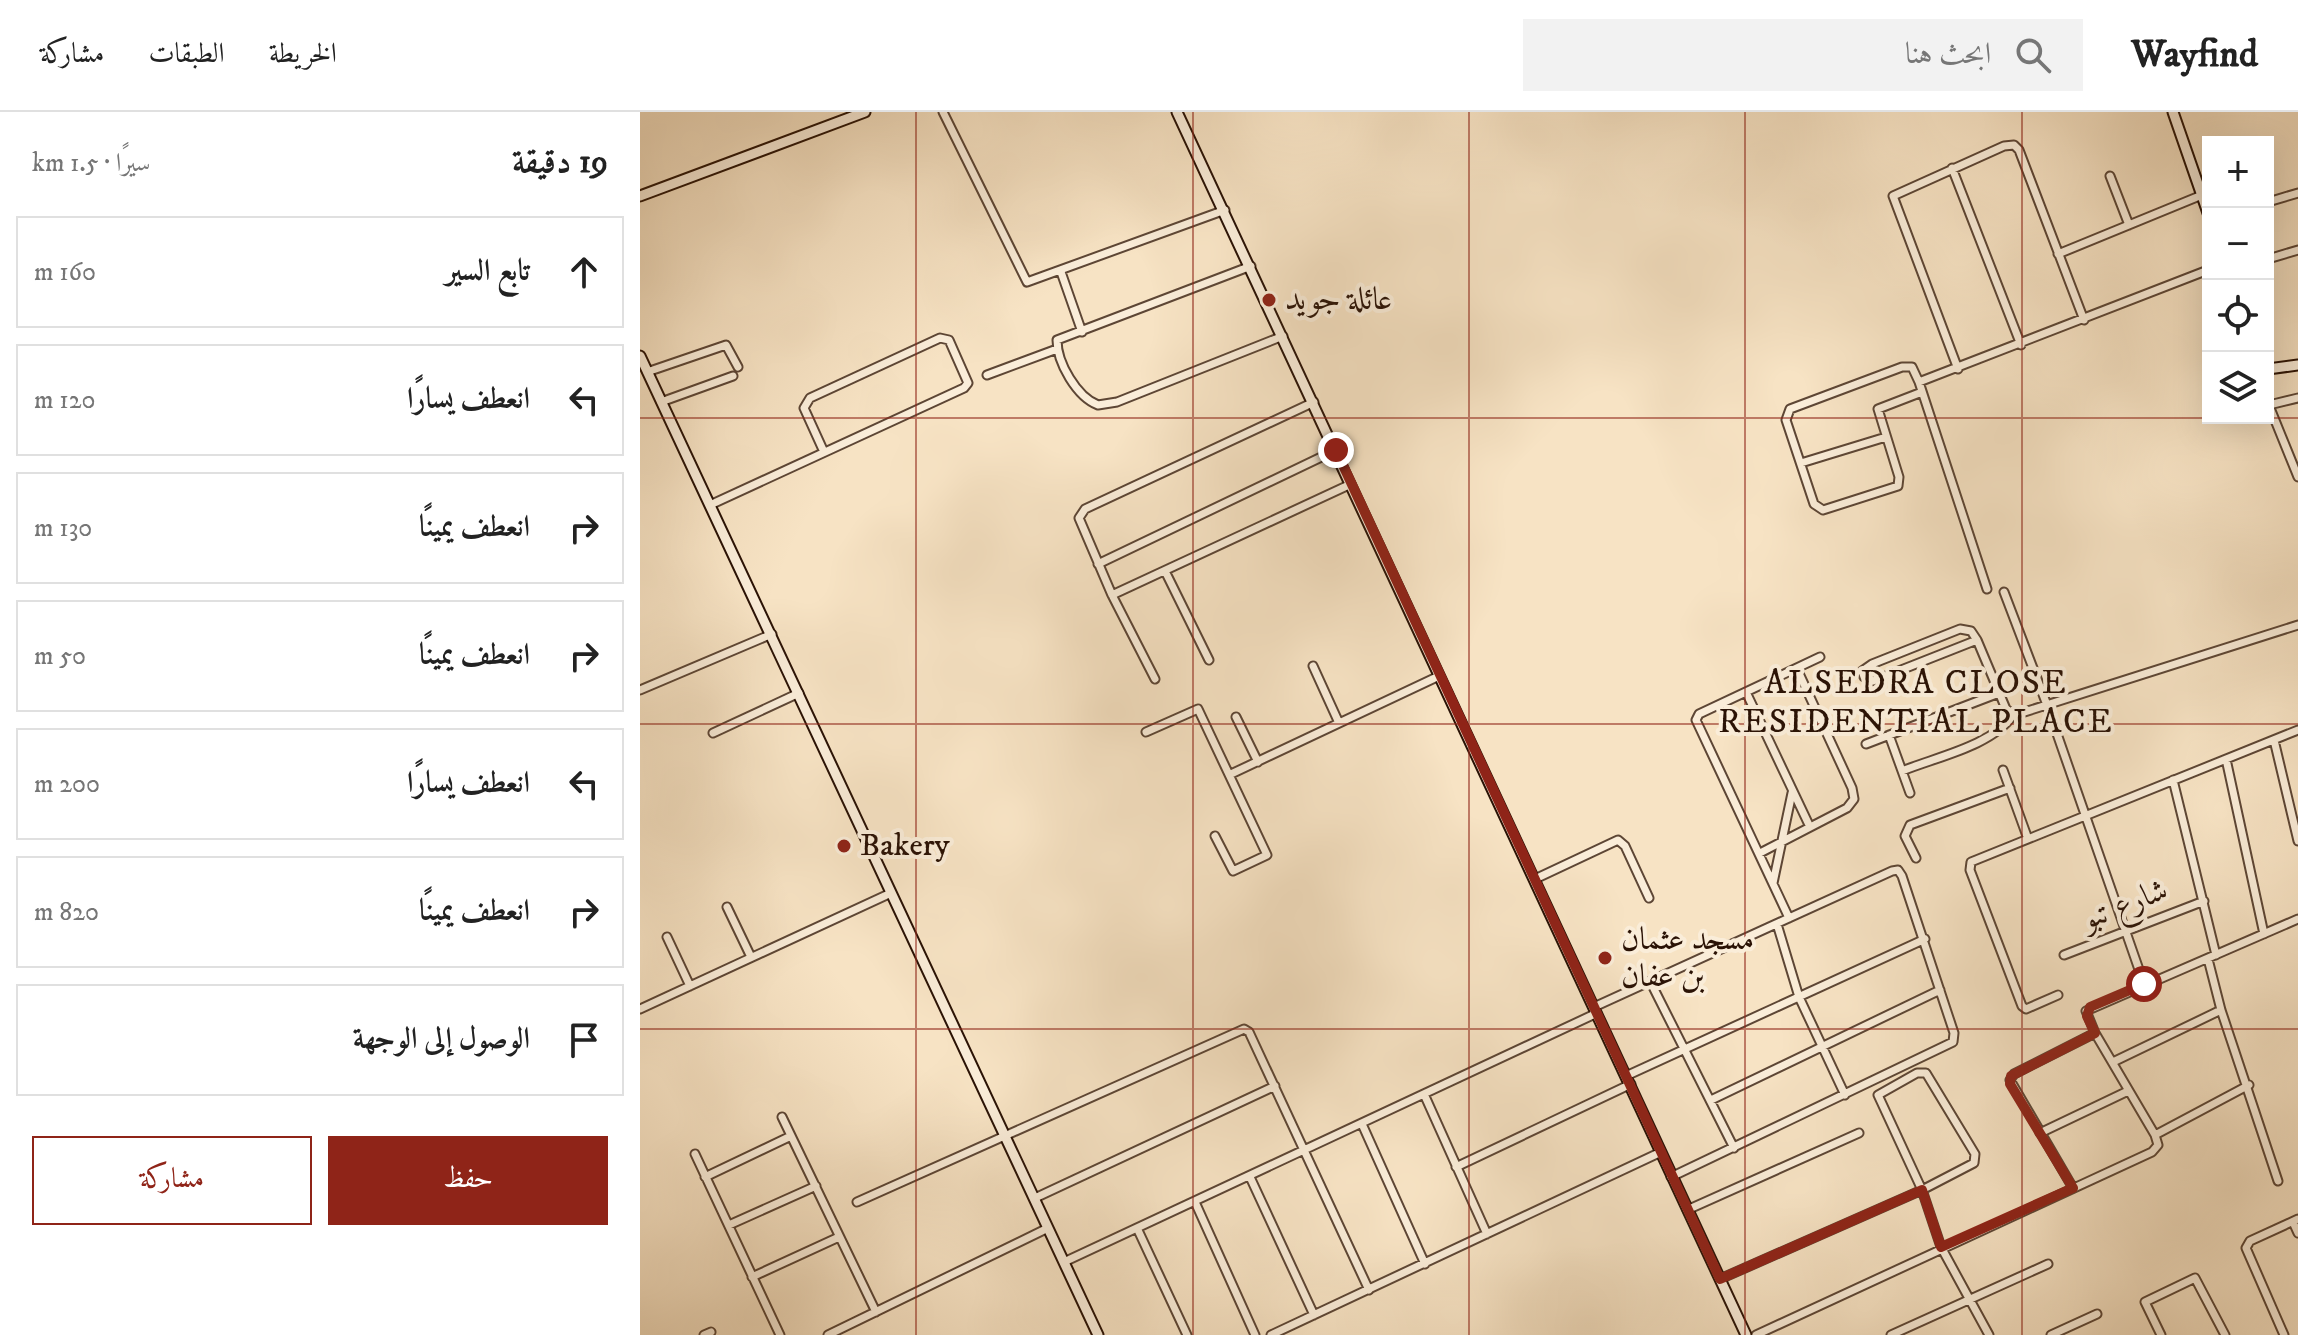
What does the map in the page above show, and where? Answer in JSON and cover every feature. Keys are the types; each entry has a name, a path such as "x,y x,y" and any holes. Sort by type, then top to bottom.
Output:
{"street":[{"path":"640,196 865,112"},
{"path":"943,112 1024,280 1031,283 1225,210"},
{"path":"1177,112 1746,1335"},
{"path":"2058,254 2202,195 2173,112"},
{"path":"1958,369 1893,197 1897,191 2009,145 2016,145 2084,320"},
{"path":"1952,168 2021,345"},
{"path":"2110,176 2129,225"},
{"path":"2274,200 2298,193"},
{"path":"2274,257 2298,250"},
{"path":"1251,266 1057,340 1057,349 1079,393 1098,405 1117,402 1283,336"},
{"path":"1061,272 1082,332"},
{"path":"1919,382 2202,272"},
{"path":"710,505 967,386 949,340 940,338 807,401 804,408 824,452"},
{"path":"647,372 726,345 738,367"},
{"path":"987,375 1057,349"},
{"path":"640,356 1098,1335"},
{"path":"1922,392 1879,406 1899,482 1896,488 1818,509 1786,420 1790,409 1907,365 1914,368 1919,382 1987,589"},
{"path":"2274,368 2298,365"},
{"path":"661,402 733,376"},
{"path":"2274,403 2298,398"},
{"path":"1155,679 1112,595 1079,518 1085,509 1314,402"},
{"path":"2274,419 2298,477"},
{"path":"1801,463 1886,437"},
{"path":"2287,450 2298,447"},
{"path":"1098,564 1336,450"},
{"path":"1112,595 1351,484"},
{"path":"1165,571 1209,660"},
{"path":"2004,592 2087,816 2144,984"},
{"path":"1902,771 1989,736 2005,726 2013,715 2298,625"},
{"path":"1977,640 1873,681 1864,677 1862,671 1872,664 1960,629 1971,631 1977,640 2006,709 2013,715"},
{"path":"640,690 772,634"},
{"path":"1789,918 1696,720 1699,714 1820,657"},
{"path":"1313,666 1339,723"},
{"path":"1760,853 1850,806 1854,794 1797,669"},
{"path":"1231,774 1439,676"},
{"path":"1746,692 1810,827"},
{"path":"713,733 799,693"},
{"path":"1866,744 1999,693"},
{"path":"1146,732 1198,709 1267,855 1233,871 1215,836"},
{"path":"1236,717 1258,762"},
{"path":"2058,995 2026,1009 2022,1006 1970,870 1975,860 2298,730"},
{"path":"1889,735 1910,793"},
{"path":"2274,740 2298,841"},
{"path":"2226,759 2264,934"},
{"path":"2003,770 2028,839"},
{"path":"2173,780 2204,901 2221,1010 2249,1085 2278,1181"},
{"path":"1916,858 1905,836 1910,825 2010,788"},
{"path":"1773,883 1793,791"},
{"path":"1535,879 1618,840 1625,846 1649,898"},
{"path":"1064,1262 1304,1152 1650,981 1898,870 1925,939 1955,1038 1953,1042 1671,1177"},
{"path":"640,1009 891,893"},
{"name":"شارع تبو","path":"2064,955 2204,901"},
{"path":"727,907 751,957"},
{"path":"1756,1335 2152,1152 2158,1145 2155,1135 2095,1033 2086,1011 2298,919"},
{"path":"1777,924 1799,997 1845,1095"},
{"path":"667,937 690,986"},
{"path":"1456,1167 1686,1050 1925,939"},
{"path":"1650,981 1734,1148"},
{"path":"1711,1100 1940,990"},
{"path":"2113,1062 2221,1010"},
{"path":"857,1202 1244,1029 1249,1032 1275,1086 1369,1290"},
{"path":"2073,1188 2010,1084 2011,1076 2095,1033"},
{"path":"1720,1279 1922,1190 1974,1163 1976,1157 1930,1076 1921,1072 1878,1095 1922,1190 1941,1247 1989,1335"},
{"path":"2155,1135 2249,1085"},
{"path":"1035,1198 1275,1086"},
{"path":"2040,1133 2128,1091"},
{"path":"1424,1094 1487,1234"},
{"path":"782,1117 876,1312"},
{"path":"1362,1124 1425,1264"},
{"path":"1687,1210 1859,1133"},
{"path":"705,1177 791,1136"},
{"path":"1271,1335 1661,1152"},
{"path":"695,1154 780,1335"},
{"path":"1250,1177 1314,1315"},
{"path":"729,1225 816,1186"},
{"path":"1195,1202 1255,1335"},
{"path":"2284,1335 2246,1248 2250,1241 2295,1220 2298,1233"},
{"path":"828,1335 1048,1228"},
{"path":"1137,1228 1187,1335"},
{"path":"752,1277 839,1237"},
{"path":"1891,1335 2048,1264"},
{"path":"2161,1335 2145,1302 2195,1278 2225,1335"},
{"path":"2051,1335 2097,1314"}],"place":[{"name":"عائلة جويد","path":"1269,300"},
{"name":"Bakery","path":"844,846"},
{"name":"مسجد عثمان بن عفان","path":"1605,958"}],"district":[{"name":"ALSEDRA CLOSE RESIDENTIAL PLACE","path":"1916,702"}],"route":[{"path":"1336,450 1720,1279 1922,1190 1941,1247 2073,1188 2010,1084 2011,1076 2095,1033 2086,1011 2090,1007 2144,984"}]}
